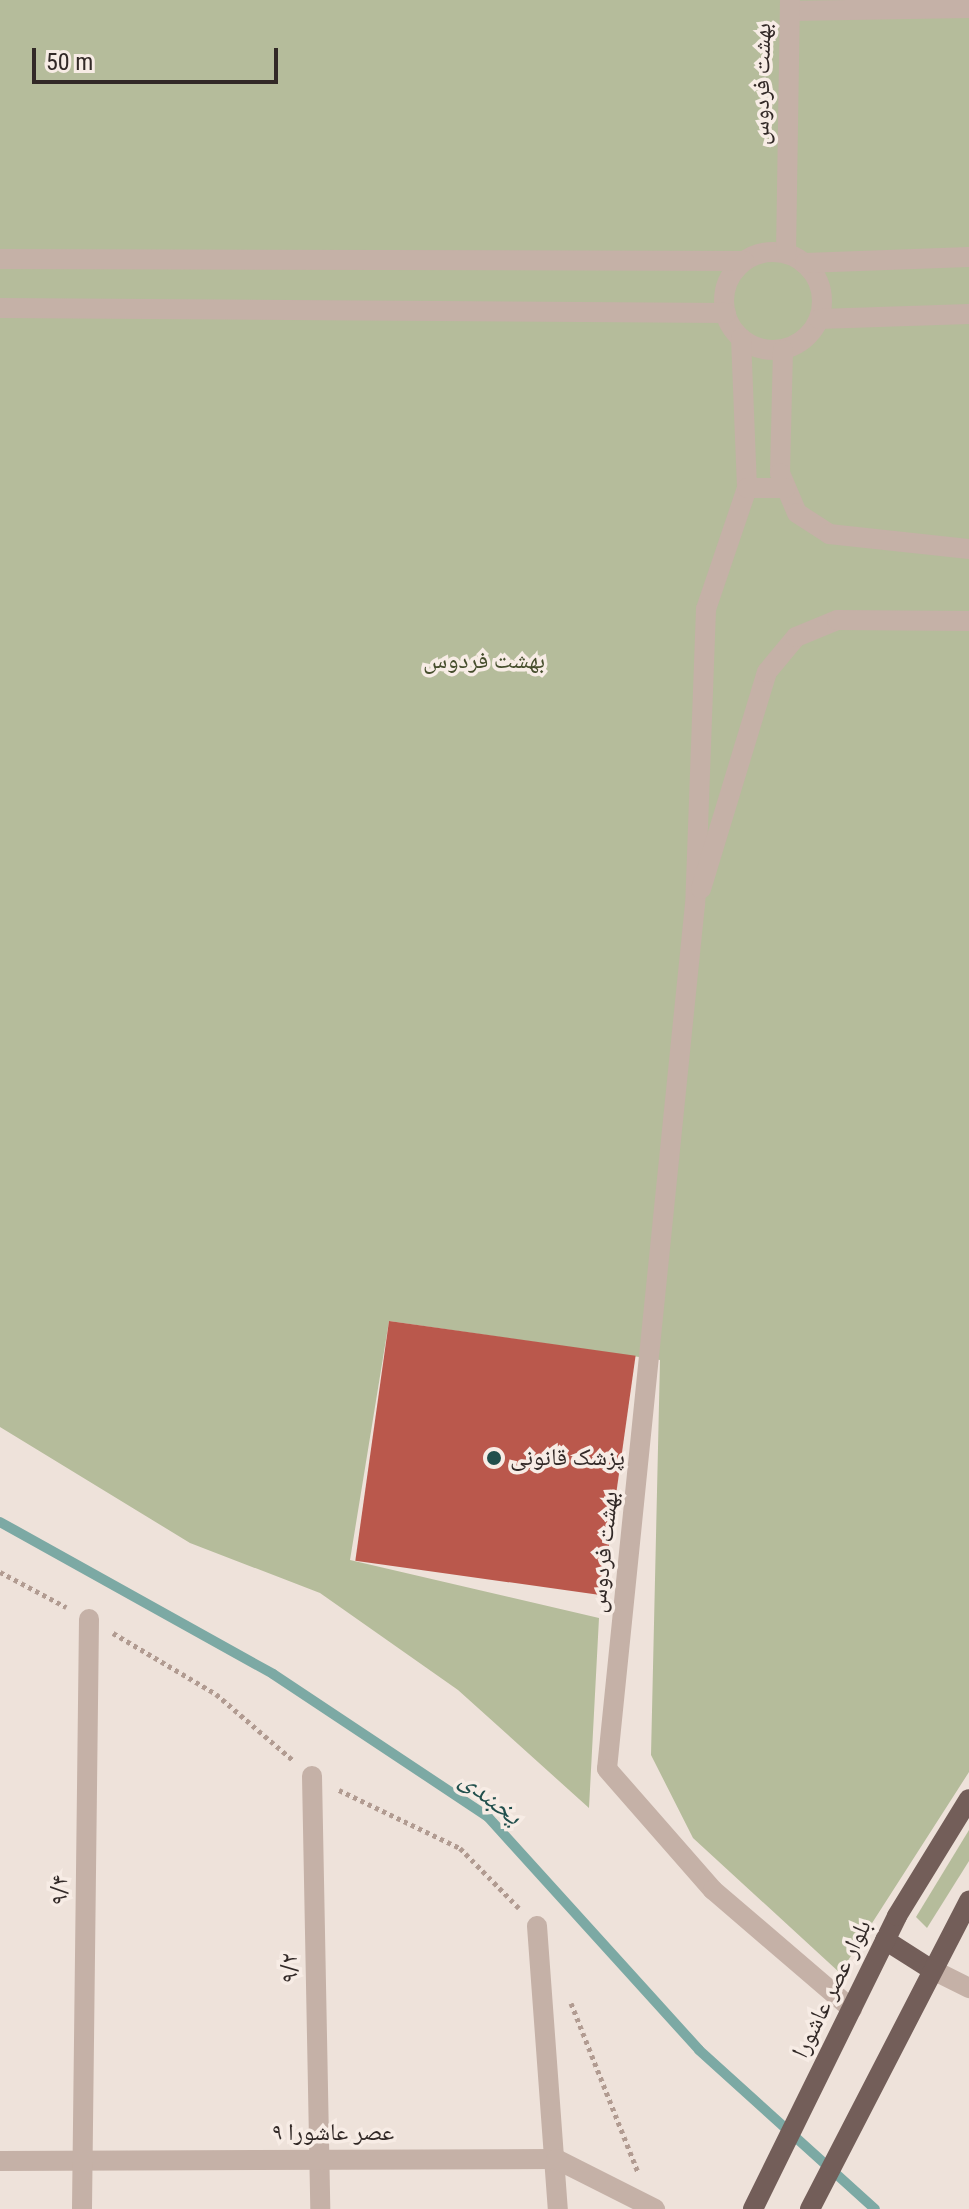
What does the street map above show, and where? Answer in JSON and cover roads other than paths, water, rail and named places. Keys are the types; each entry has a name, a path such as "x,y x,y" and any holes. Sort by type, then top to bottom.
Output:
{"main road":[{"name":"بلوار عصر عاشورا","path":"753,2209 885,1940 969,1799"},
{"path":"810,2209 929,1968 969,1901"},
{"path":"885,1940 929,1968"}],"street":[{"name":"بهشت فردوس","path":"786,253 790,6 969,8"},
{"path":"0,259 744,261 786,253 805,263 818,279 819,319"},
{"path":"805,263 969,257"},
{"path":"744,261 731,275 726,313 741,338 783,350"},
{"path":"0,308 726,313"},
{"path":"969,314 819,319 783,350 780,473 797,513 829,534 969,549"},
{"name":"بهشت فردوس","path":"741,338 747,488 706,609 695,904 607,1769 713,1890 848,2015"},
{"path":"747,488 786,488"},
{"name":"بهشت فردوس","path":"695,904 767,672 796,637 837,620 969,621"},
{"name":"۹/۴","path":"82,2209 89,1619"},
{"name":"۹/۲","path":"312,1776 320,2209"},
{"path":"537,1926 558,2209"},
{"path":"929,1968 969,1988"},
{"name":"عصر عاشورا ۹","path":"0,2161 556,2159 653,2207"}],"waterway":[{"name":"یخبندی","path":"0,1522 273,1674 488,1817 699,2050 875,2209"}],"place":[{"name":"پزشک قانونی","path":"494,1458"}]}
